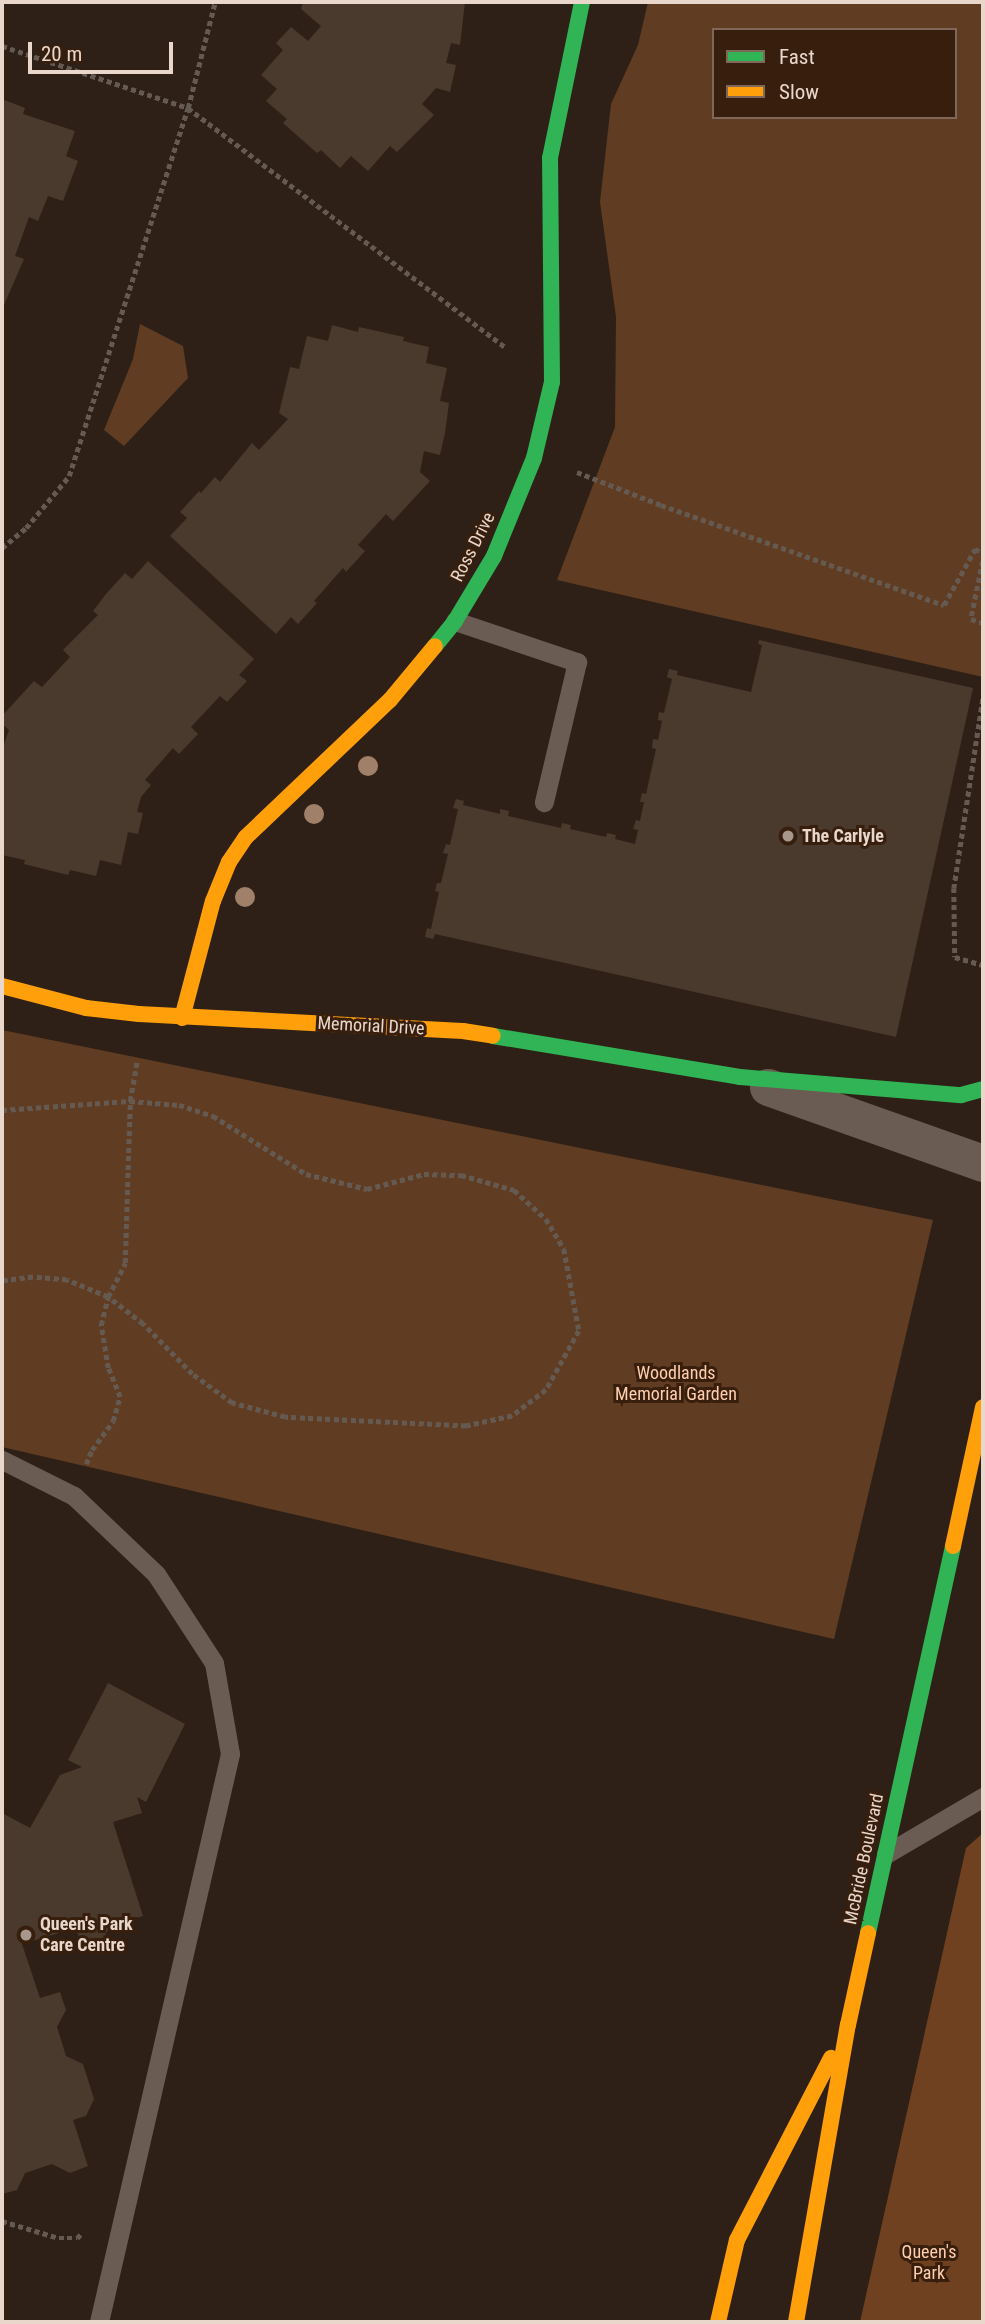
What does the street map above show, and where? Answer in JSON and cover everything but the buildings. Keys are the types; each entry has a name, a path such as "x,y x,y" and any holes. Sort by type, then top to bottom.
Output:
{"street":[{"name":"Ross Drive","path":"182,1018 212,901 229,862 246,837 390,700 455,621 494,556 534,457 552,382 550,158 582,2"},
{"name":"Memorial Drive","path":"2,986 86,1007 182,1018 463,1031 740,1077 961,1095 983,1089"},
{"name":"Memorial Drive","path":"740,1077 983,1163"},
{"name":"McBride Boulevard","path":"796,2322 848,2025 983,1407"},
{"path":"718,2322 737,2240 848,2025"}],"lane":[{"path":"455,621 578,662 544,802"},
{"path":"2,1460 74,1496 156,1574 214,1663 230,1754 99,2322"},
{"path":"963,1502 983,1518"},
{"path":"885,1854 983,1797"}],"path":[{"path":"2,548 26,528 69,475 188,108 215,2"},
{"path":"2,46 188,108 552,382"},
{"path":"575,471 661,505 943,605 975,549 983,553"},
{"path":"983,561 971,619 983,623"},
{"path":"983,699 954,888 954,957 983,965"},
{"path":"83,1470 92,1450 113,1421 120,1397 108,1368 101,1325 108,1297 125,1263 130,1101 137,1061"},
{"path":"2,1110 130,1101 179,1105 213,1116 306,1174 367,1189 424,1174 461,1175 514,1191 546,1219 564,1249 579,1331 546,1390 512,1416 466,1426 285,1417 232,1403 192,1374 143,1324 108,1297 67,1280 33,1277 2,1281"},
{"path":"2,2221 59,2238 77,2238 89,2226 120,2231"}],"green space":[{"path":"648,2 983,2 983,677 557,580 615,427 616,317 600,202 611,104 638,45"},
{"path":"140,324 183,346 188,378 124,446 104,430 133,359"},
{"name":"Woodlands Memorial Garden","path":"2,1030 933,1220 834,1639 2,1447"},
{"name":"Queen's Park","path":"983,1833 983,2322 860,2322 966,1848"}],"traffic: fast":[{"path":"435,646 455,621 494,556 534,458 552,382 550,158 582,2"},
{"path":"493,1036 740,1077 961,1095 983,1089"},
{"path":"868,1933 953,1546"}],"traffic: slow":[{"path":"182,1018 213,901 229,862 246,837 390,700 435,646"},
{"path":"2,986 86,1008 139,1014 463,1031 493,1036"},
{"path":"953,1546 983,1407"},
{"path":"796,2322 848,2025 868,1933"},
{"path":"718,2322 737,2240 831,2058"}],"place":[{"name":"The Carlyle","path":"788,836"},
{"name":"Queen's Park Care Centre","path":"26,1935"}]}
